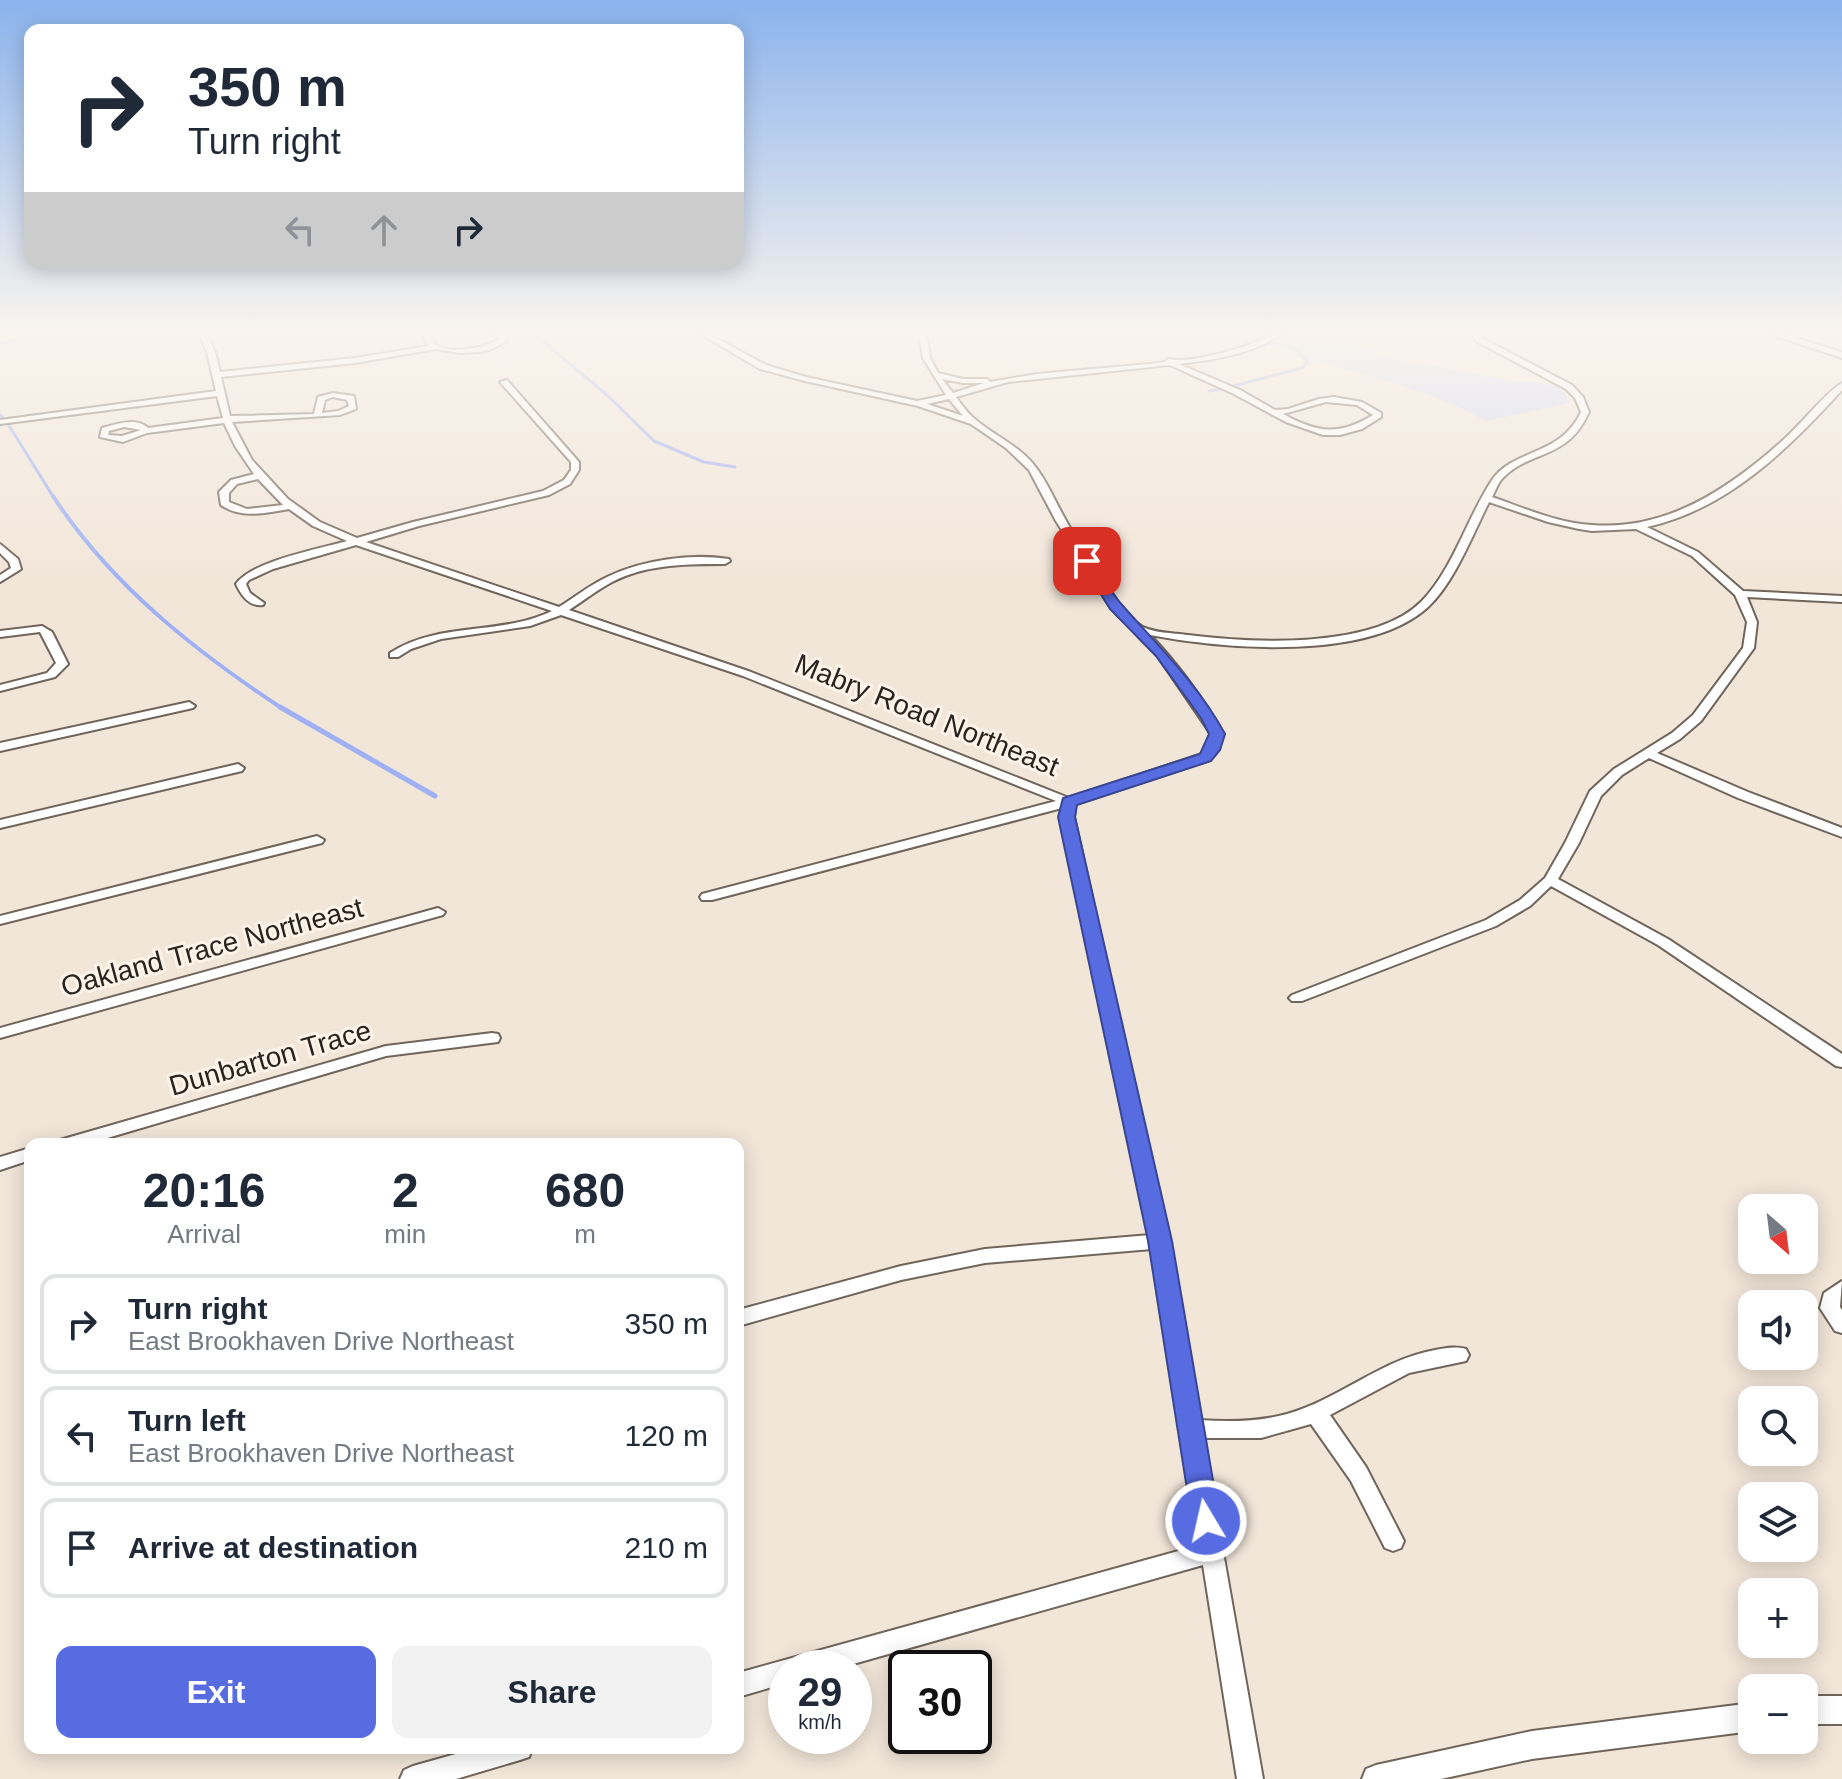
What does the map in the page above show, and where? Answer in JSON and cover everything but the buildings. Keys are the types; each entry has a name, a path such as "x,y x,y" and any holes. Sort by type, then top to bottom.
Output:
{"street":[{"path":"0,422 46,416"},
{"name":"Mabry Road Northeast","path":"226,416 239,447 261,475 312,522 357,542 747,674 1014,778 1062,803 1160,1241 1250,1779"},
{"path":"146,431 227,419 316,416"},
{"path":"231,578 245,578 269,567 416,524 546,493 567,482 575,470 575,462 534,416"},
{"path":"707,897 1062,803 1206,757 1216,743 1217,734 1202,709 1161,653 1115,606 1061,521 1033,469 1009,446 973,422 954,416"},
{"path":"969,416 973,422"},
{"path":"1283,416 1303,429 1335,434 1350,432 1376,416"},
{"path":"1135,629 1198,642 1286,643 1344,637 1394,623 1416,611 1432,596 1497,479 1514,465 1566,441 1582,416"},
{"path":"1486,498 1580,526 1607,529 1638,526 1707,501 1786,443 1812,416"},
{"path":"261,475 234,482 224,492 224,503 235,509 254,511 292,506"},
{"path":"1297,998 1491,923 1525,903 1550,880 1595,794 1618,772 1676,736 1697,718 1748,648 1752,622 1740,594 1695,554 1638,526"},
{"path":"0,547 14,561 16,569 0,579"},
{"path":"394,655 425,640 520,626 564,611 610,579 628,573 693,561 725,561"},
{"path":"245,578 242,590 259,603"},
{"path":"1740,594 1842,599"},
{"path":"0,634 42,629 47,632 62,664 51,675 0,688"},
{"path":"0,747 189,706"},
{"path":"1647,753 1743,795 1842,833"},
{"path":"0,824 238,768"},
{"path":"0,920 317,840"},
{"path":"1550,880 1663,942 1842,1062"},
{"name":"Oakland Trace Northeast","path":"0,1033 438,912"},
{"name":"Dunbarton Trace","path":"87,1138 386,1051 492,1038"},
{"path":"0,1164 24,1156"},
{"path":"744,1316 901,1273 985,1256 1160,1241"},
{"path":"1842,1289 1831,1298 1830,1308 1842,1325"},
{"path":"1192,1428 1261,1429 1315,1413 1394,1371 1422,1360 1459,1355"},
{"path":"1315,1413 1349,1453 1393,1541"},
{"path":"862,1650 1211,1552"},
{"path":"744,1683 768,1676"},
{"path":"1818,1710 1842,1710"},
{"path":"1376,1779 1532,1745 1738,1719"},
{"path":"413,1779 499,1754"}],"shaded area":[{"path":"1476,416 1509,416 1486,421"}],"waterway":[{"path":"1,416 4,419"},
{"path":"628,416 654,441 704,462 735,467"},
{"path":"8,424 54,498"},
{"path":"53,496 101,559 157,614 218,664 281,707"},
{"path":"281,707 435,796"}],"route":[{"path":"1087,561 1124,618 1161,653 1217,734 1216,743 1206,757 1069,802 1067,817 1117,1059 1160,1241 1206,1521"}]}
